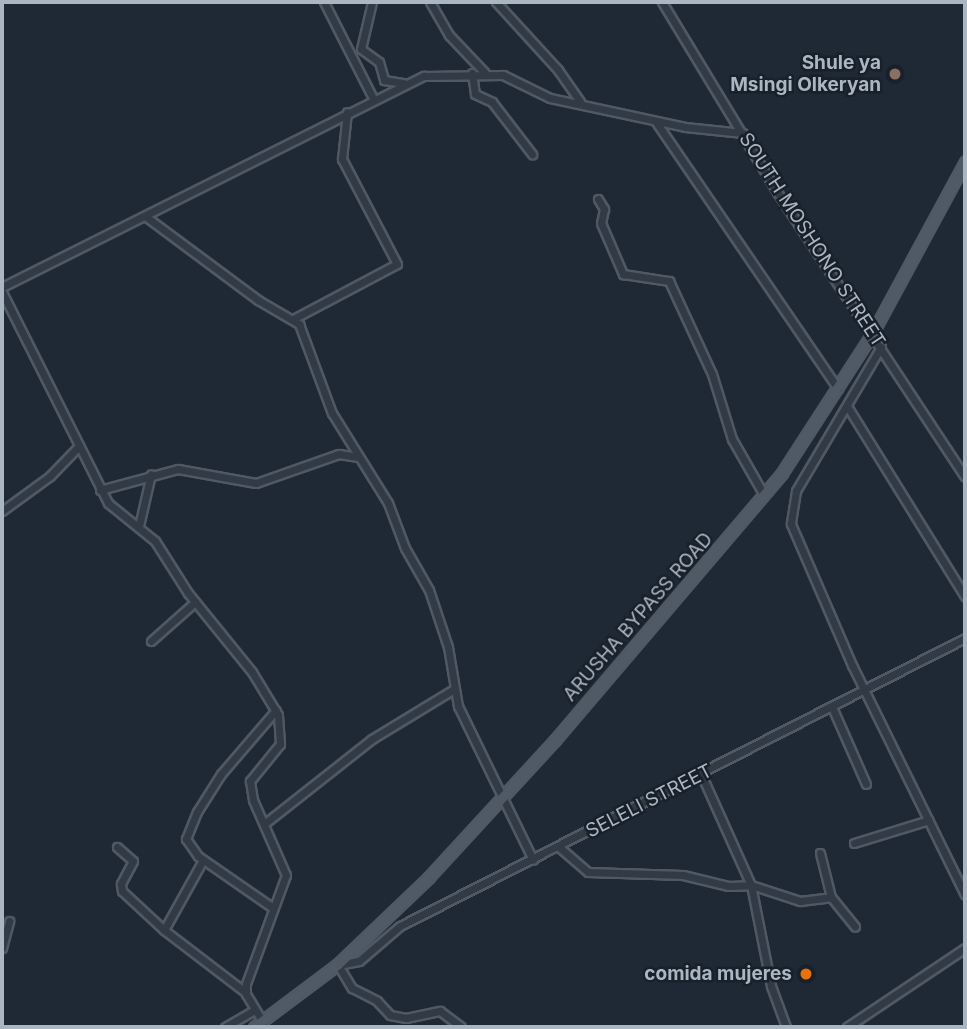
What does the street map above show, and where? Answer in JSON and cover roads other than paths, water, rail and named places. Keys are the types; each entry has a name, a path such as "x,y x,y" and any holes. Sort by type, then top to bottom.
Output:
{"main road":[{"name":"ARUSHA BYPASS ROAD","path":"258,1024 337,965 421,886 503,796 764,495 839,390 965,162"}],"street":[{"path":"324,2 373,98"},
{"path":"372,2 360,49 379,62 384,80 405,83"},
{"path":"430,2 449,35 485,73"},
{"path":"496,2 558,70 580,102"},
{"name":"SOUTH MOSHONO STREET","path":"662,2 965,477"},
{"path":"2,287 373,98 430,75 485,73 509,77 550,98 580,102 656,122 743,132"},
{"path":"471,74 475,94 492,102 532,153"},
{"path":"295,318 397,264 342,159 347,112"},
{"path":"656,122 839,390"},
{"path":"598,199 604,209 601,223 623,274 669,281 712,374 738,454 764,495"},
{"path":"145,216 258,300 295,318 332,413 388,503 405,548 429,590 448,647 454,690 533,860"},
{"path":"2,292 100,490 113,509 139,526 161,549 195,602 252,672 276,710 280,744 250,781 264,824 286,875 245,992"},
{"path":"881,347 796,491 790,519 866,690 965,895"},
{"path":"847,406 965,596"},
{"path":"2,511 50,476 79,446"},
{"path":"100,490 150,474 193,470 256,483 339,454 359,457"},
{"path":"139,526 150,474"},
{"path":"151,641 195,602"},
{"name":"SELELI STREET","path":"337,965 361,960 400,926 965,638"},
{"path":"264,824 372,739 454,690"},
{"path":"832,707 866,784"},
{"path":"273,908 203,860 187,842 197,812 233,758 276,710"},
{"path":"701,774 751,886 771,986 784,1027"},
{"path":"854,843 929,820"},
{"path":"117,847 133,861 121,889 164,930 245,992 255,1010 258,1024"},
{"path":"559,847 588,872 683,875 728,886 751,886 800,901 831,897"},
{"path":"820,853 831,897 855,927"},
{"path":"164,930 203,860"},
{"path":"2,948 9,921"},
{"path":"847,1027 965,948"},
{"path":"337,965 352,988 377,1001 390,1015 406,1018 440,1011 461,1027"},
{"path":"225,1027 255,1010"}],"place":[{"name":"Shule ya Msingi Olkeryan","path":"895,74"},
{"name":"comida mujeres","path":"806,974"}]}
